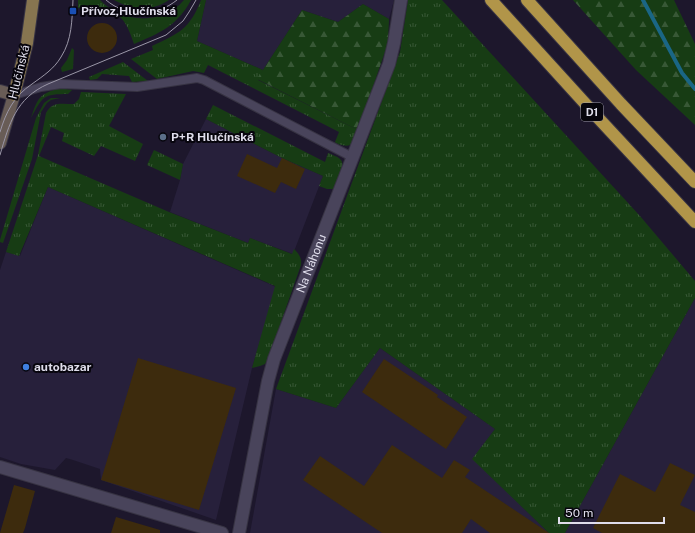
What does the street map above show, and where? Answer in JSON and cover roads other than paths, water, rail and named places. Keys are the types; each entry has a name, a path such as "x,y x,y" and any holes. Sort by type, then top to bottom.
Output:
{"highway":[{"name":"D1","path":"491,0 600,121 695,222"},
{"name":"D1","path":"527,0 621,104 695,182"}],"main road":[{"name":"Hlučínská","path":"14,95 27,43 33,0"}],"street":[{"name":"Na Náhonu","path":"238,533 268,381 274,359 388,64 394,42 401,0"},
{"path":"0,91 14,95"},
{"name":"Hlučínská","path":"0,143 14,95"},
{"path":"0,467 222,533"}],"lane":[{"path":"14,95 41,87 60,84 137,87 197,78 204,80 352,157"}],"waterway":[{"path":"643,0 682,73 695,89"}],"tram line":[{"path":"0,132 8,111 16,99 20,94 52,69 65,50 71,30 73,0"},
{"path":"106,0 123,10 142,13 160,10 177,0"},
{"path":"0,155 15,113 28,97 48,84 166,35 183,21 196,0"}],"place":[{"name":"Přívoz,Hlučínská","path":"73,11"},
{"name":"P+R Hlučínská","path":"163,137"},
{"name":"autobazar","path":"26,367"}]}
